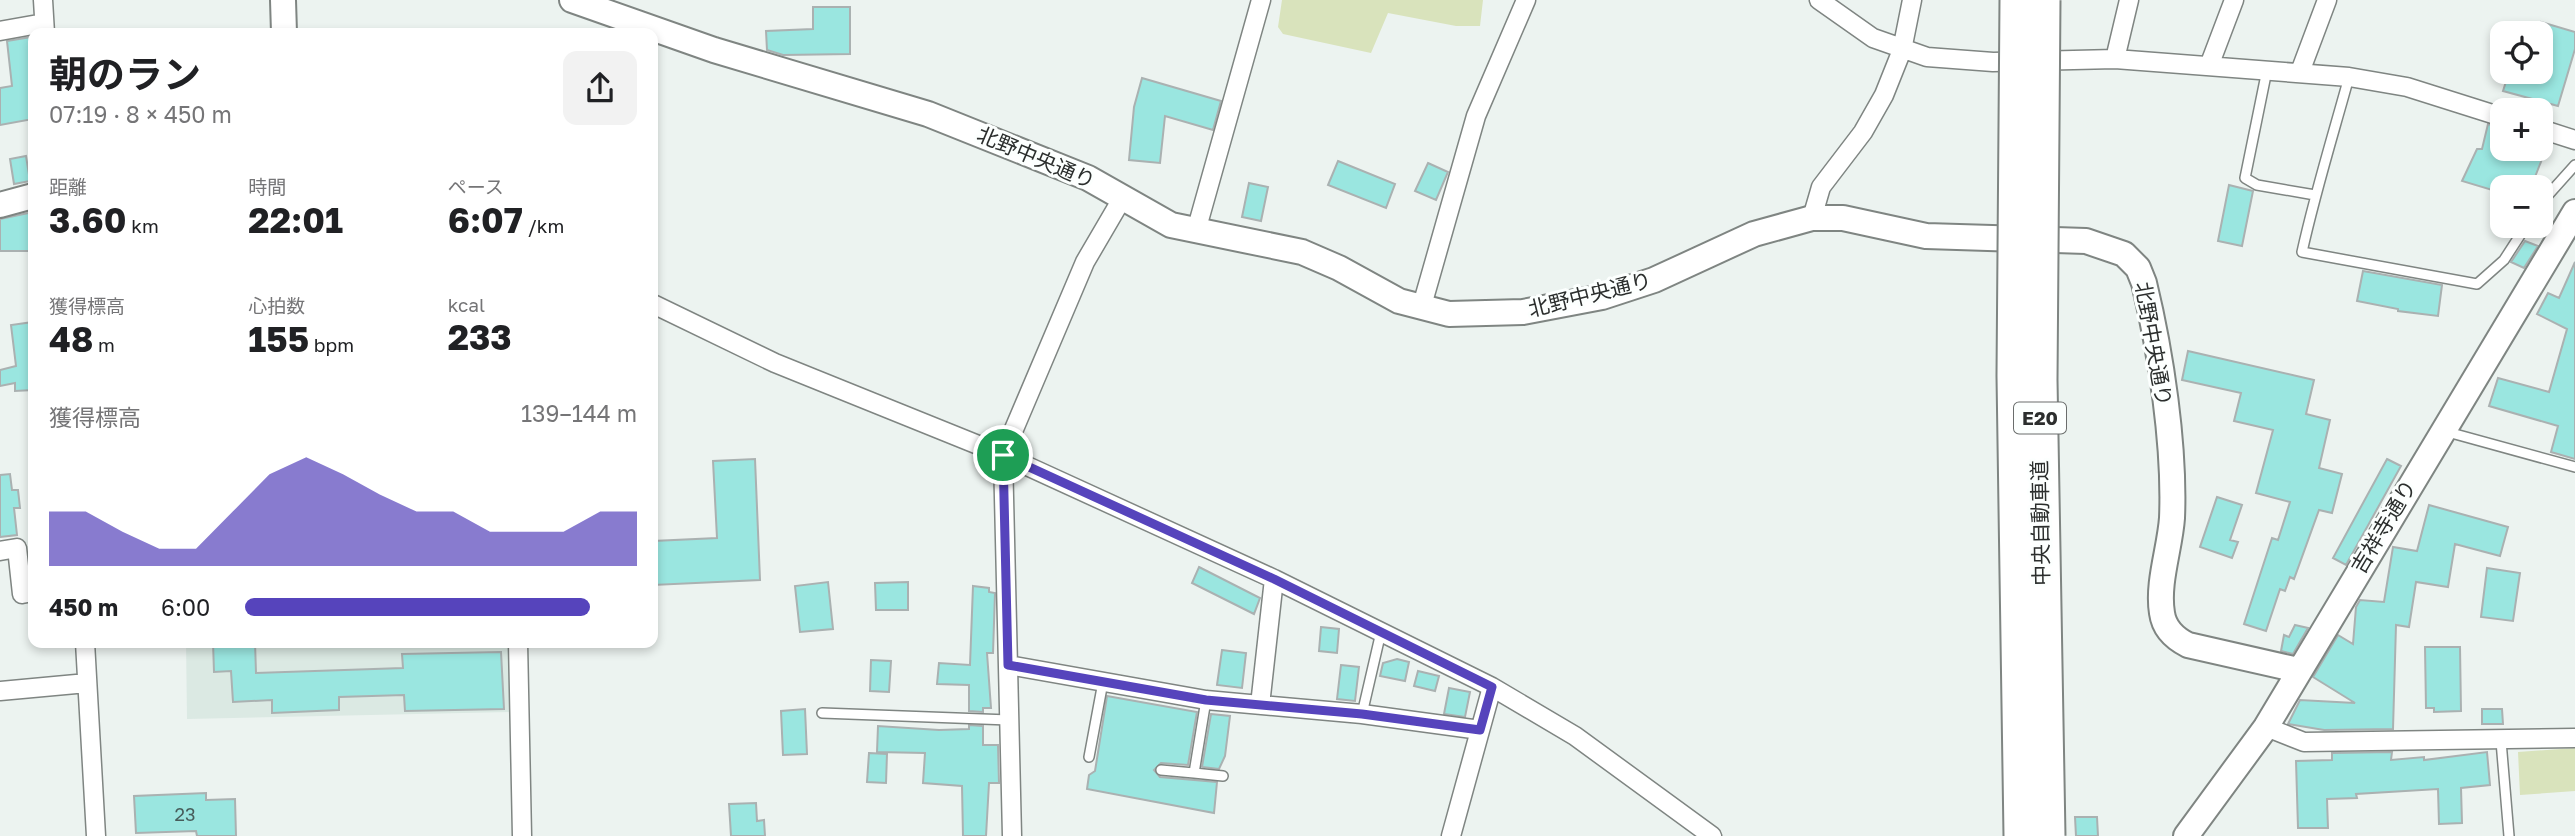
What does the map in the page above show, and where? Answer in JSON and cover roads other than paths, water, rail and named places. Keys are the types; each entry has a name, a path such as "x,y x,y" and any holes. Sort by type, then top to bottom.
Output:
{"highway":[{"name":"中央自動車道","path":"2017,0 2014,376 2021,836"},
{"name":"中央自動車道","path":"2043,0 2040,407 2048,836"}],"street":[{"path":"43,0 44,28"},
{"path":"283,0 284,28"},
{"name":"北野中央通り","path":"572,0 652,28"},
{"path":"1196,231 1261,0"},
{"path":"1422,309 1476,116 1526,0"},
{"path":"1819,0 1873,37 1902,50 1927,57 1993,62 2115,59 2300,72 2407,87 2490,113"},
{"path":"1812,218 1821,187 1875,112 1902,50 1912,0"},
{"path":"2115,59 2129,0"},
{"path":"2209,66 2234,0"},
{"path":"2300,72 2327,0"},
{"path":"0,31 28,29"},
{"name":"北野中央通り","path":"658,30 714,50 928,114 1088,178 1171,225 1302,252 1339,268 1399,301 1449,314 1498,314 1576,303 1654,280 1754,234 1812,218 1843,218 1926,236 2086,241 2103,245 2129,258 2141,275 2149,304 2168,434 2172,516 2160,602 2163,620 2173,635 2188,645 2298,670"},
{"path":"2553,133 2575,140"},
{"path":"0,205 28,197"},
{"path":"1012,836 1003,455 1085,262 1122,197"},
{"name":"吉祥寺通り","path":"2186,836 2266,727 2575,212"},
{"path":"658,306 775,363 1003,455 1274,579 1492,687 1575,736 1712,836"},
{"path":"0,551 17,548 22,594 28,593"},
{"path":"1260,705 1274,579"},
{"path":"85,648 96,836"},
{"path":"518,648 522,836"},
{"path":"1008,665 1206,700 1362,714 1480,730"},
{"path":"0,691 86,683"},
{"path":"1451,836 1492,687"},
{"path":"2266,727 2304,741 2501,741 2575,738"}],"lane":[{"path":"2267,71 2245,178 2257,185 2315,195"},
{"path":"2349,77 2328,160 2315,195 2302,252 2464,284 2477,284 2504,260 2518,238"},
{"path":"2553,190 2575,165"},
{"path":"2442,431 2575,467"},
{"path":"1362,714 1381,632"},
{"path":"1089,757 1102,682"},
{"path":"1195,774 1206,700"},
{"path":"822,713 1009,720"},
{"path":"2501,741 2509,836"},
{"path":"1161,770 1223,776"}]}
